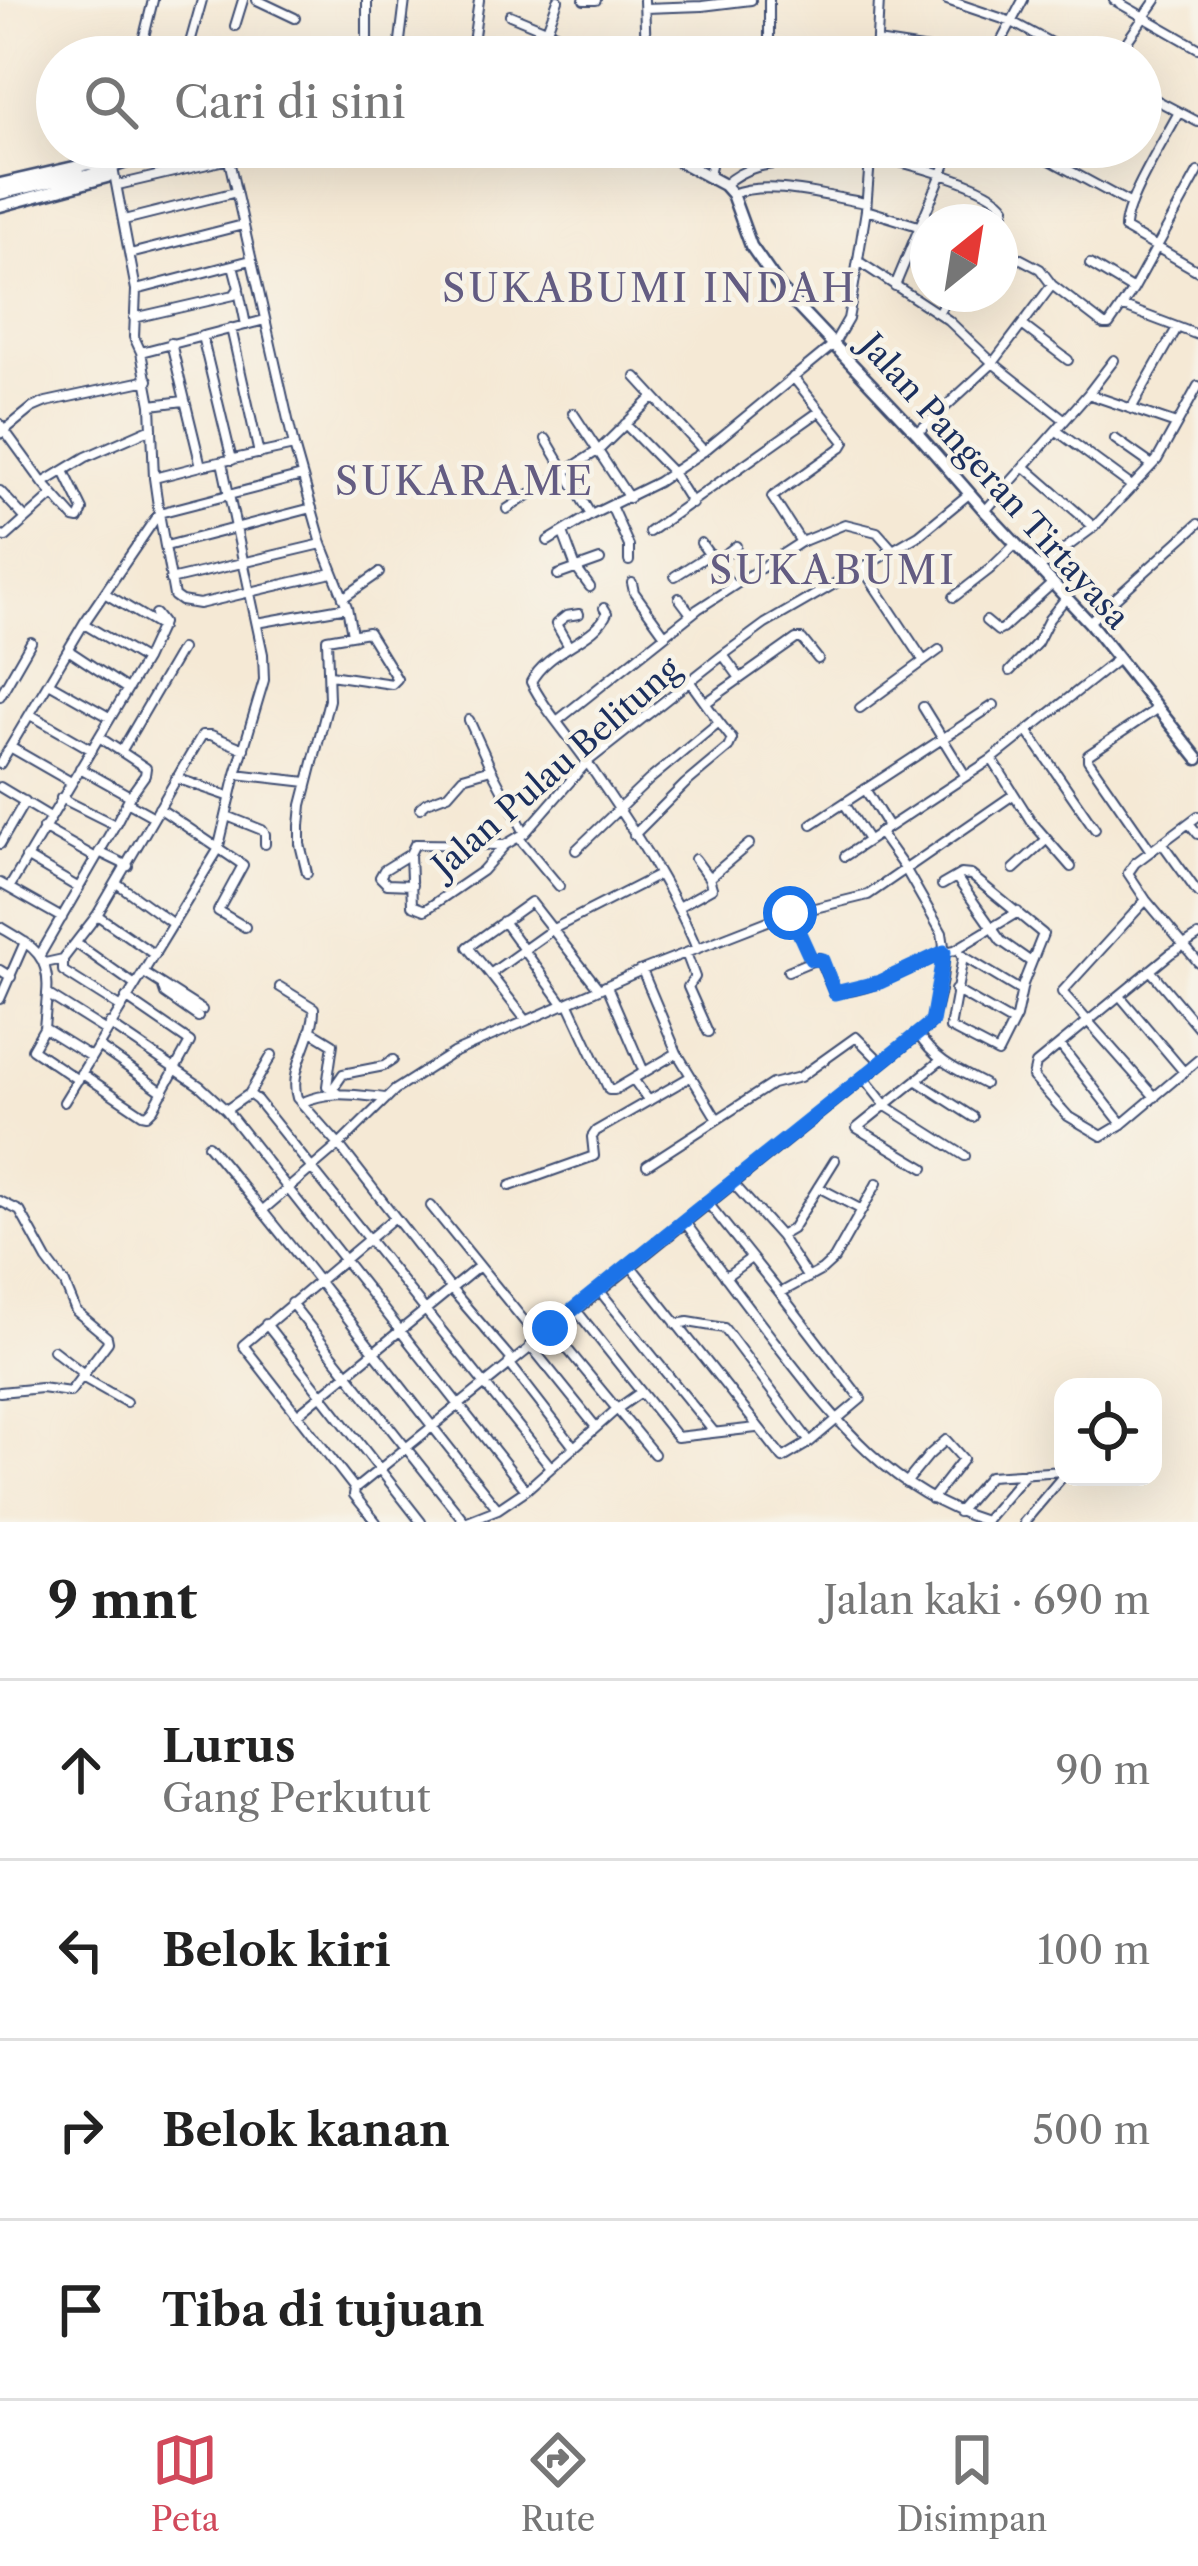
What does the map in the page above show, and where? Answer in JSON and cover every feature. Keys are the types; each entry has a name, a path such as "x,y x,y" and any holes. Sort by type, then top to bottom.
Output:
{"main road":[{"path":"0,184 77,168"},
{"path":"0,194 94,168"},
{"path":"0,206 91,184 115,175 119,168"},
{"path":"692,168 728,189"},
{"path":"80,175 115,175"},
{"name":"Jalan Pangeran Tirtayasa","path":"728,189 762,264 1089,622 1198,759"}],"street":[{"path":"144,36 153,0"},
{"path":"192,36 202,0"},
{"path":"235,26 243,0"},
{"path":"257,0 296,18"},
{"path":"367,0 367,36"},
{"path":"401,36 405,0"},
{"path":"474,36 479,0"},
{"path":"545,36 558,0"},
{"path":"584,0 596,0"},
{"path":"646,36 645,4 751,0"},
{"path":"769,0 769,36"},
{"path":"877,36 879,0"},
{"path":"947,0 1012,22 1037,36"},
{"path":"1004,36 1023,0"},
{"path":"1114,0 1198,48"},
{"path":"1130,36 1156,0"},
{"path":"510,15 563,36"},
{"path":"1162,103 1198,122"},
{"path":"1162,145 1179,112"},
{"path":"165,168 115,175 136,290 134,337 148,380 154,478 174,596 199,604 332,573"},
{"path":"231,168 294,446 352,634"},
{"path":"709,177 710,168"},
{"path":"728,189 750,168"},
{"path":"548,542 704,451 833,345 848,319 869,168"},
{"path":"923,168 1004,204"},
{"path":"933,204 944,168"},
{"path":"1065,168 1131,204"},
{"path":"1150,168 1124,220 1125,229 1198,271"},
{"path":"1018,257 1040,269 1052,285 1104,325 1113,322 1198,172"},
{"path":"728,189 756,188 866,206 910,222"},
{"path":"1188,191 1198,196"},
{"path":"124,220 236,192"},
{"path":"130,254 244,225"},
{"path":"895,286 910,253"},
{"path":"136,290 251,260"},
{"path":"859,261 956,327 1065,420"},
{"path":"1090,264 1133,290"},
{"path":"233,265 247,325"},
{"path":"917,433 993,363 1052,285"},
{"path":"134,319 239,291"},
{"path":"1124,307 1198,335"},
{"path":"141,352 265,320"},
{"path":"1022,325 1068,360"},
{"path":"231,328 259,454"},
{"path":"1132,407 1177,328"},
{"path":"64,1102 218,850 266,673 202,336"},
{"path":"171,343 201,466"},
{"path":"985,511 1114,360"},
{"path":"637,377 704,451"},
{"path":"793,377 844,439 844,445 772,496 801,542"},
{"path":"64,471 83,514 79,519 53,495 2,429 46,403 148,380"},
{"path":"1039,568 1094,526 1153,465 1196,392"},
{"path":"1088,394 1176,424"},
{"path":"507,509 598,450 653,398"},
{"path":"151,405 184,400"},
{"path":"649,532 820,411"},
{"path":"573,413 629,498"},
{"path":"625,424 672,472 692,504"},
{"path":"43,483 86,457 152,428"},
{"path":"1057,431 1133,487"},
{"path":"546,439 591,515"},
{"path":"1115,440 1153,465"},
{"path":"154,478 294,446"},
{"path":"1025,467 1094,526"},
{"path":"0,764 84,623 159,513 302,476"},
{"path":"0,490 26,519"},
{"name":"Jalan Pulau Belitung","path":"412,885 412,905 425,910 482,872 587,762 723,655 765,624 920,535 970,494"},
{"path":"0,536 6,537 53,495"},
{"path":"611,506 628,543 629,561"},
{"path":"166,546 312,508"},
{"path":"556,721 692,614 801,542 845,524 878,532 893,550"},
{"path":"1089,622 1196,531"},
{"path":"563,533 576,568 590,587"},
{"path":"700,543 732,586"},
{"path":"170,580 322,544"},
{"path":"954,597 1016,544"},
{"path":"675,576 736,546"},
{"path":"558,575 600,560"},
{"path":"863,569 924,661"},
{"path":"257,623 345,602 379,573"},
{"path":"632,583 665,634"},
{"path":"986,621 1002,629 1053,584"},
{"path":"106,594 160,627"},
{"path":"679,598 692,614"},
{"path":"1010,671 1037,643 1066,598"},
{"path":"604,608 608,614 604,622 568,645 531,682 634,835 698,949"},
{"path":"62,918 4,885 44,829 145,660 160,627 155,614"},
{"path":"568,645 556,624 579,614"},
{"path":"84,623 145,660"},
{"path":"307,873 300,826 327,710 327,639 363,631 370,634 397,681 330,675"},
{"path":"707,702 796,639 802,639 818,659"},
{"path":"0,696 31,642"},
{"path":"68,650 127,689"},
{"path":"122,750 181,650"},
{"path":"860,708 939,650"},
{"path":"723,655 740,678"},
{"path":"845,856 992,759 1119,658"},
{"path":"634,835 728,748 732,739 690,682"},
{"path":"49,683 109,717"},
{"path":"812,824 994,705"},
{"path":"923,707 965,775"},
{"path":"1151,851 1088,754 1158,709"},
{"path":"31,715 92,750"},
{"path":"470,720 522,835 560,886"},
{"path":"576,850 718,722"},
{"path":"1028,732 1095,829"},
{"path":"49,979 118,884 198,739 211,735 244,750"},
{"path":"42,959 145,776 146,768 99,737"},
{"path":"10,747 71,782"},
{"path":"992,759 1013,795 1071,867"},
{"path":"80,768 244,867 218,911 244,927"},
{"path":"420,808 448,794 463,777 491,769"},
{"path":"236,774 307,782"},
{"path":"176,778 231,797"},
{"path":"0,788 50,817"},
{"path":"865,789 954,953 952,1031 998,1053 1019,1010 1042,934 971,875 943,885"},
{"path":"263,1210 409,1078 453,1053 642,970 790,913 860,898 1013,795"},
{"path":"61,799 115,825"},
{"path":"0,844 4,829 25,801"},
{"path":"844,803 868,840"},
{"path":"227,816 262,830 265,844"},
{"path":"1198,834 1194,819 1128,873 1198,962"},
{"path":"44,829 128,866"},
{"path":"1014,869 1046,840"},
{"path":"1162,843 1198,893"},
{"path":"410,854 380,877 387,884 412,885 410,854 415,844 505,845"},
{"path":"709,878 749,844"},
{"path":"26,857 79,888"},
{"path":"678,907 711,890 709,878 695,860"},
{"path":"490,974 553,929 659,875"},
{"path":"956,877 1008,947 1030,962"},
{"path":"118,884 173,924"},
{"path":"1146,900 1063,993 1155,1097"},
{"path":"526,1020 467,948 531,902 603,987 644,1072"},
{"path":"788,970 811,959 822,960 839,994 954,953 1018,911"},
{"path":"790,913 811,959"},
{"path":"97,916 155,955"},
{"path":"503,921 567,1004 609,1090 676,1053"},
{"path":"0,927 42,959 49,979 44,1028 33,1052 149,1114 189,1040 63,964 42,959"},
{"path":"1198,936 1036,1064 1033,1077 1068,1115 1102,1136 1198,1060"},
{"path":"0,999 26,943"},
{"path":"77,944 135,985"},
{"path":"686,953 695,976 688,985 708,1032"},
{"path":"954,953 1021,991"},
{"path":"376,1522 354,1495 355,1489 918,1034 933,1018 954,953"},
{"path":"0,970 11,977"},
{"path":"642,970 676,1053 717,1119"},
{"path":"1150,970 1198,1027"},
{"path":"143,973 163,987 165,994 200,1013"},
{"path":"280,987 313,1006 314,1018 294,1090 297,1098 339,1145 574,1447"},
{"path":"955,990 1013,1023"},
{"path":"47,994 175,1069 226,1110 526,1490"},
{"path":"1120,996 1184,1072"},
{"path":"44,1028 91,1058"},
{"path":"310,1030 333,1043 332,1090"},
{"path":"918,1034 940,1061 984,1084"},
{"path":"647,1166 772,1084 800,1077 856,1037 882,1063"},
{"path":"1060,1045 1122,1124"},
{"path":"98,1046 163,1092"},
{"path":"226,1110 249,1094 272,1055"},
{"path":"330,1072 344,1074 393,1060"},
{"path":"924,1168 857,1130 940,1061"},
{"path":"332,1090 344,1074"},
{"path":"510,1186 594,1156 593,1134 690,1077"},
{"path":"863,1077 886,1106 965,1156"},
{"path":"632,1079 649,1101"},
{"path":"917,1081 973,1117"},
{"path":"303,1102 332,1090 387,1097"},
{"path":"249,1094 551,1467"},
{"path":"208,1144 498,1509"},
{"path":"779,1236 792,1229 835,1160"},
{"path":"732,1182 808,1278"},
{"path":"780,1293 835,1259 877,1183"},
{"path":"818,1187 862,1210"},
{"path":"0,1201 20,1211 76,1311 107,1337 108,1344 70,1392 41,1388 0,1392"},
{"path":"630,1265 783,1458 836,1421 861,1397 707,1202"},
{"path":"431,1206 596,1427"},
{"path":"355,1489 242,1347 395,1217"},
{"path":"684,1221 836,1421 906,1484 986,1521 1026,1473"},
{"path":"724,1277 752,1258"},
{"path":"298,1414 478,1267"},
{"path":"599,1290 715,1433"},
{"path":"291,1303 465,1522 498,1509 526,1490 641,1391"},
{"path":"576,1310 677,1437 757,1428"},
{"path":"266,1324 421,1522"},
{"path":"676,1324 724,1328 810,1442"},
{"path":"550,1328 654,1454"},
{"path":"53,1350 83,1376 126,1402"},
{"path":"906,1484 946,1440 963,1459 932,1499"},
{"path":"958,1512 989,1476 1054,1473"},
{"path":"1024,1522 1054,1484"}],"district":[{"name":"SUKABUMI INDAH","path":"650,288"},
{"name":"SUKARAME","path":"465,481"},
{"name":"SUKABUMI","path":"833,570"}],"route":[{"path":"550,1328 932,1022 944,952 880,982 835,993 822,960 811,959 790,913"}]}
